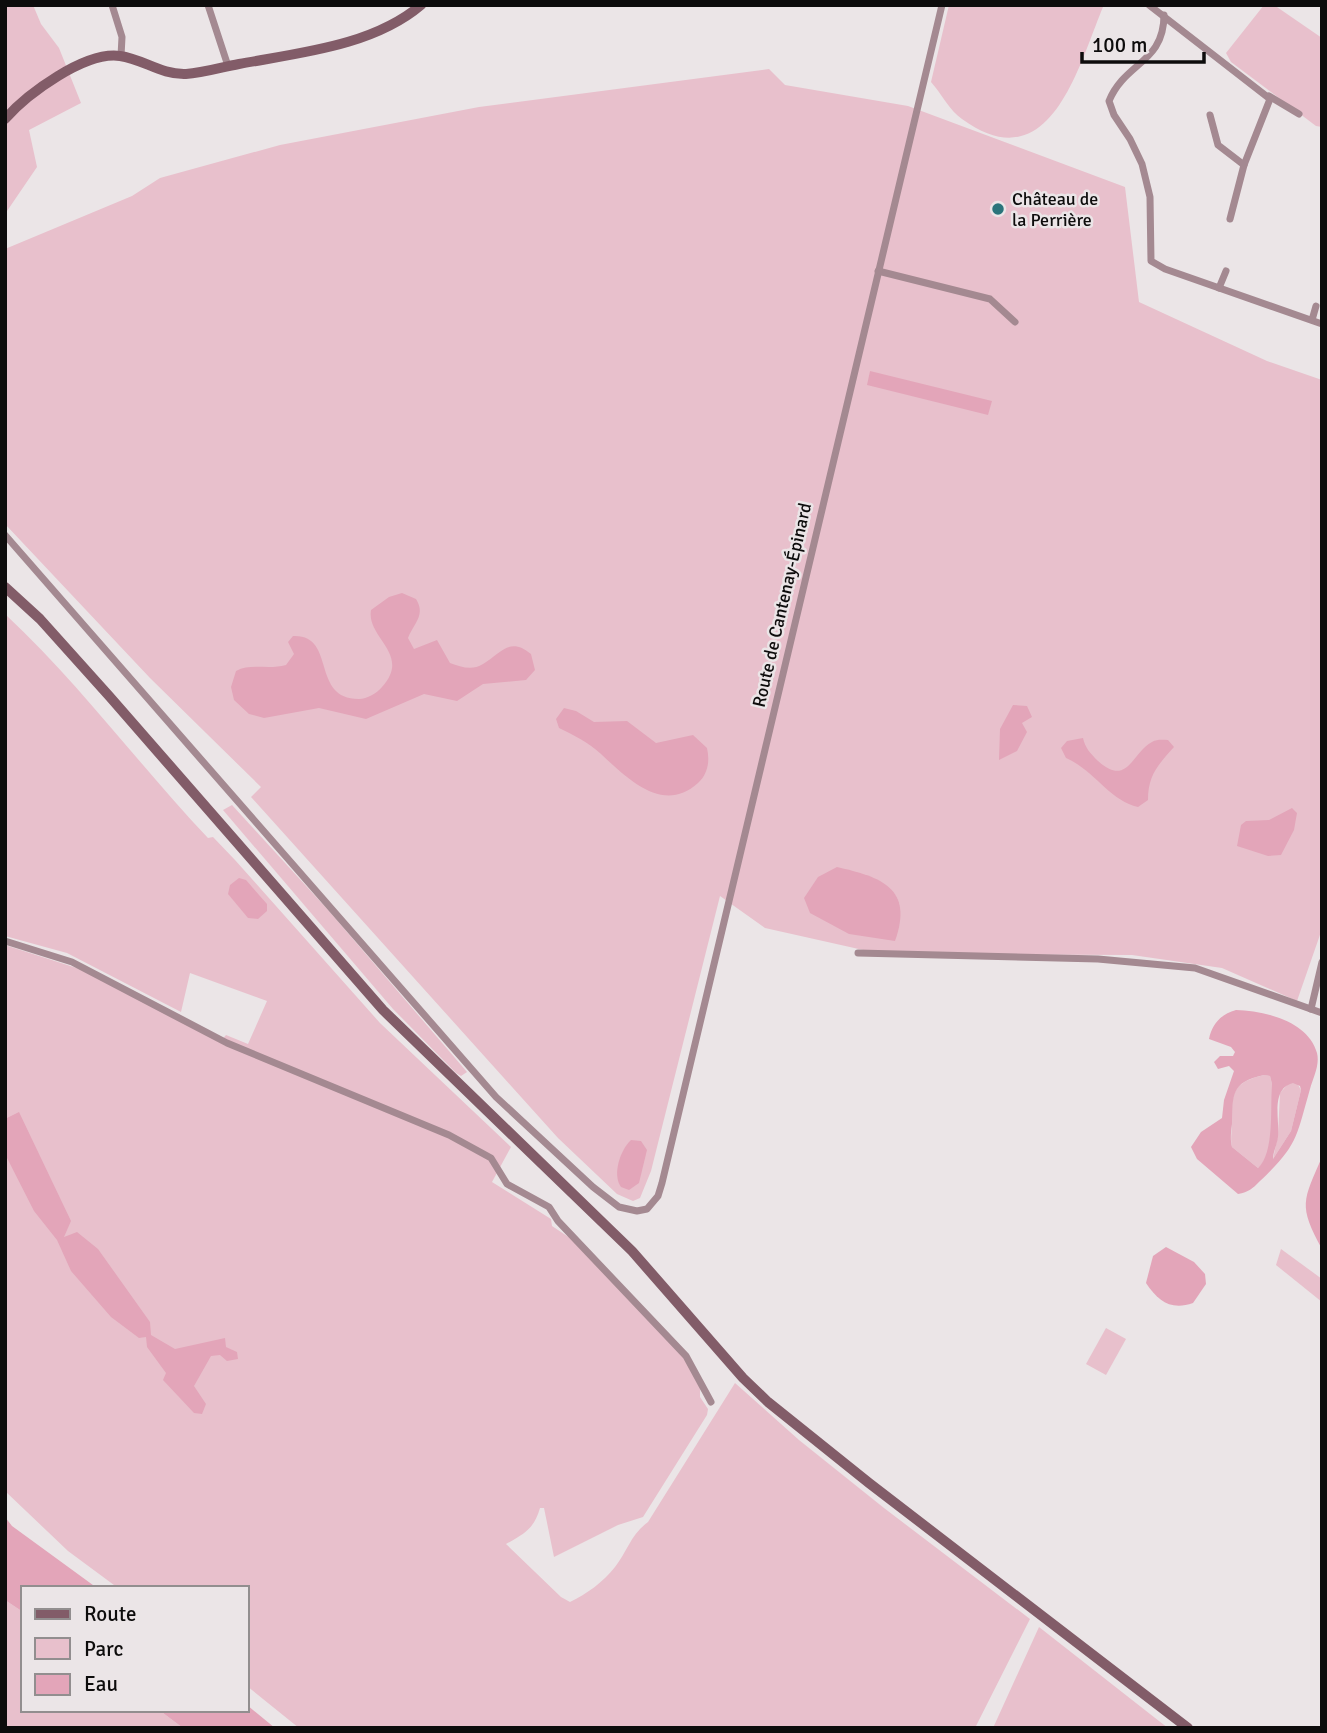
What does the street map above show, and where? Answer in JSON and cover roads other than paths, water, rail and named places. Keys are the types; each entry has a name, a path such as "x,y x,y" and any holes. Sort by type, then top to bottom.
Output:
{"main road":[{"path":"5,119 33,93 94,59 121,56 176,74 228,66 322,49 389,24 421,5"},
{"path":"5,587 40,619 110,697 383,1010 605,1223 768,1402 1188,1728"}],"street":[{"path":"112,5 122,37 121,56"},
{"path":"208,5 228,66"},
{"name":"Route de Cantenay-Épinard","path":"5,535 496,1097 593,1187 619,1207 637,1211 647,1209 658,1196 662,1183 942,5"},
{"path":"1149,5 1269,96 1300,114"},
{"path":"1164,15 1164,33 1160,45 1115,86 1109,101 1142,164 1150,197 1151,261 1165,269 1322,324"},
{"path":"1230,219 1244,165 1270,105 1269,96"},
{"path":"1210,115 1218,145 1244,165"},
{"path":"878,271 990,299 1016,322"},
{"path":"1219,288 1226,271"},
{"path":"1312,320 1317,306"},
{"path":"5,941 72,962 227,1043 449,1135 492,1158 507,1184 549,1207 558,1221 652,1317 687,1356 711,1402"},
{"path":"858,953 1098,959 1195,968 1322,1013"},
{"path":"1311,1009 1322,962"}],"water":[{"path":"870,371 992,401 988,415 867,385"},
{"path":"402,593 416,599 419,605 418,619 408,638 414,649 437,640 450,663 471,668 483,664 506,648 517,646 531,654 535,670 526,680 483,684 457,701 424,694 366,719 319,708 264,718 249,714 234,700 231,687 236,671 248,667 286,665 294,654 288,642 293,636 306,638 315,645 328,679 334,689 344,696 362,699 375,693 390,675 392,665 386,647 371,620 371,610 389,597"},
{"path":"1013,705 1027,706 1032,717 1022,723 1027,732 1017,751 999,760 1000,729"},
{"path":"564,708 576,711 594,722 627,721 656,743 693,735 707,748 706,771 698,783 685,792 672,795 646,790 591,746 559,728 556,719"},
{"path":"1083,738 1087,748 1098,761 1116,771 1129,765 1154,741 1168,740 1174,747 1155,771 1148,800 1138,807 1110,792 1076,763 1066,758 1061,748 1067,741"},
{"path":"1292,808 1297,813 1294,830 1281,855 1268,856 1237,846 1241,825 1246,821 1269,820"},
{"path":"837,867 867,875 890,888 897,897 900,908 900,923 895,941 849,934 810,913 804,898 818,877"},
{"path":"239,878 246,880 267,904 267,911 258,919 248,918 228,894 230,885"},
{"path":"1236,1010 1272,1016 1295,1026 1312,1042 1318,1058 1302,1119 1289,1149 1255,1186 1238,1194 1197,1159 1191,1147 1201,1132 1222,1118 1224,1100 1234,1071 1229,1066 1218,1069 1214,1062 1220,1056 1233,1056 1235,1052 1231,1047 1209,1039 1218,1020","holes":["1264,1075 1270,1076 1272,1084 1271,1129 1267,1152 1258,1168 1232,1147 1231,1136 1234,1098 1239,1086","1293,1083 1300,1086 1301,1090 1291,1131 1273,1159 1278,1137 1279,1098 1286,1086"]},
{"path":"19,1112 71,1221 64,1237 77,1232 98,1249 150,1322 151,1335 175,1349 225,1338 226,1347 237,1352 238,1359 227,1361 220,1355 211,1356 194,1386 206,1404 202,1414 194,1413 163,1380 166,1373 147,1347 146,1337 139,1338 111,1317 71,1271 57,1240 34,1211 5,1154 5,1119"},
{"path":"631,1140 641,1141 647,1150 639,1183 629,1190 621,1187 618,1182 617,1169"},
{"path":"1322,1157 1322,1249 1309,1222 1306,1203"},
{"path":"1166,1247 1194,1262 1205,1274 1206,1284 1193,1303 1178,1306 1166,1303 1155,1295 1146,1283 1153,1256"},
{"path":"5,1517 12,1526 94,1586 21,1586 21,1611 5,1600"},
{"path":"248,1706 275,1728 183,1728 162,1712 248,1712"}],"place":[{"name":"Château de la Perrière","path":"998,209"}]}
